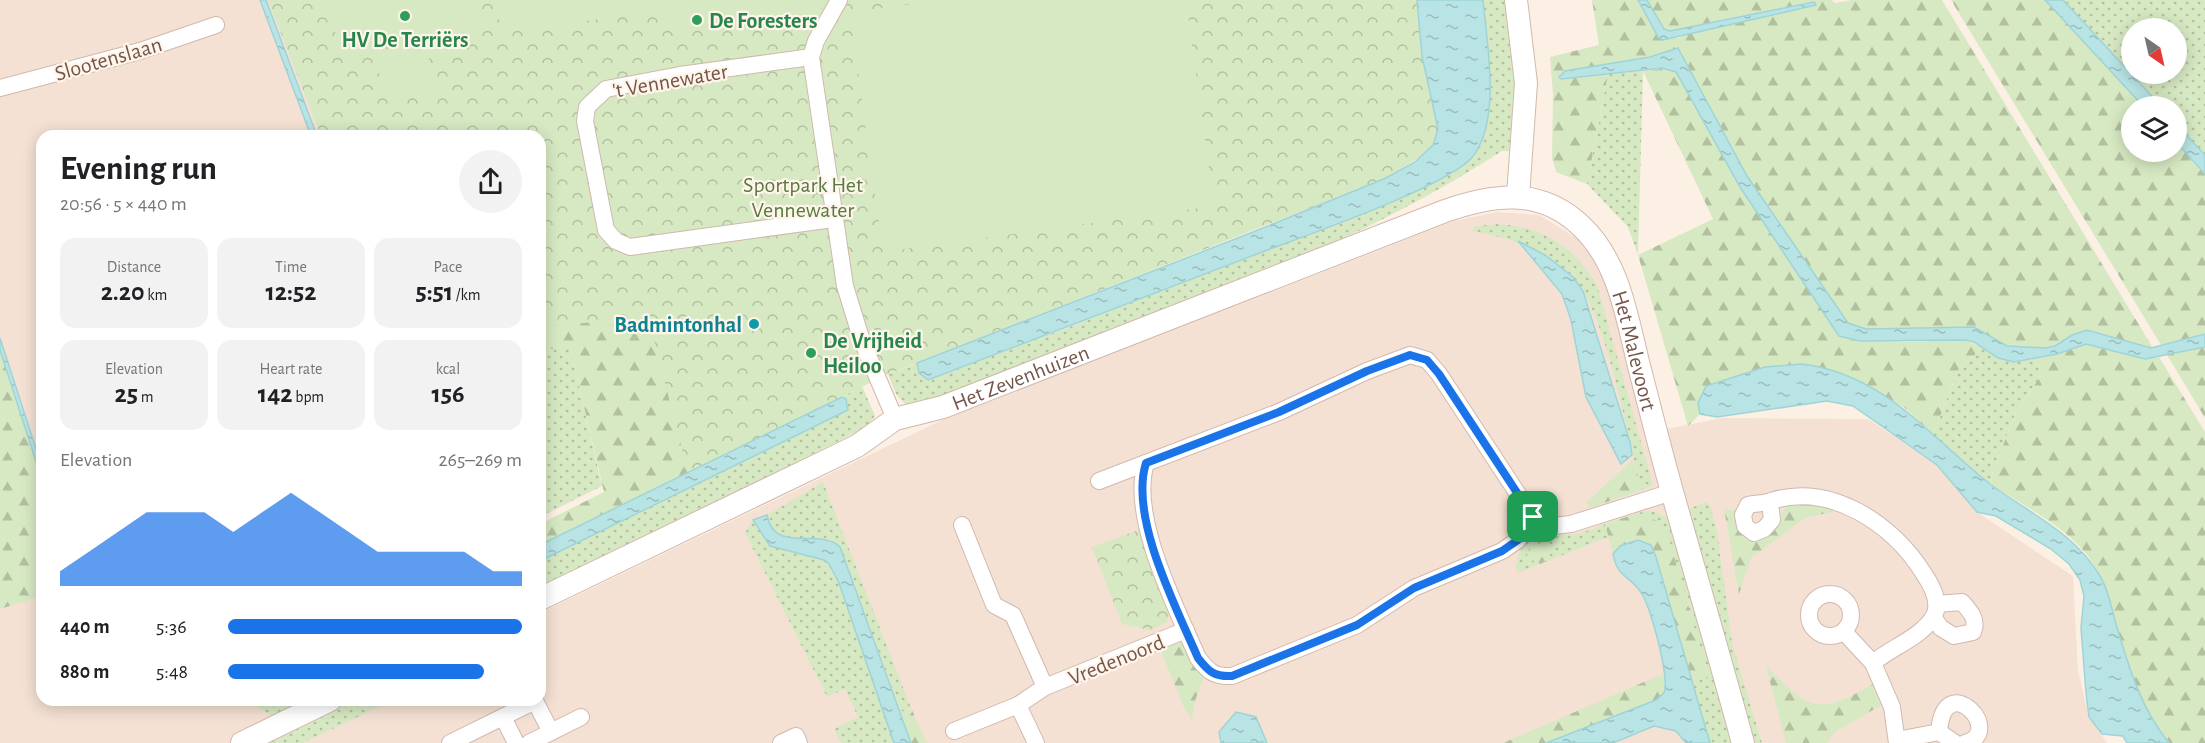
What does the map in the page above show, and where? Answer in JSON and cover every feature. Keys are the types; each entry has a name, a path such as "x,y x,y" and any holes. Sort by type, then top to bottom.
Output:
{"street":[{"path":"839,0 816,41 811,57 838,256 851,310 895,419"},
{"path":"1516,0 1526,83 1518,196"},
{"name":"Slootenslaan","path":"0,88 140,51 216,25"},
{"name":"'t Vennewater","path":"811,57 680,75 606,89 587,107 585,121 606,230 616,241 630,247 833,219"},
{"name":"Het Zevenhuizen","path":"546,596 857,446 895,419 943,407 1445,211 1482,198 1518,196"},
{"name":"Het Malevoort","path":"1518,196 1550,206 1580,225 1603,250 1620,291 1672,492 1743,743"},
{"path":"1098,481 1279,412 1367,371 1410,355 1427,360 1439,374 1533,517 1552,526 1571,524 1672,492"},
{"name":"Vredenoord","path":"1146,463 1141,478 1141,501 1152,544 1198,658 1210,673 1220,677 1232,676 1357,625 1414,588 1502,551 1518,540 1533,517"},
{"path":"1770,502 1795,495 1819,498 1843,505 1891,531 1913,556 1929,581 1935,610 1917,633 1873,663"},
{"name":"Vredenoord","path":"962,525 994,605 1013,615 1045,687"},
{"name":"Vredenoord","path":"954,731 1018,705 1045,687 1186,630"},
{"path":"1845,633 1873,663 1892,707 1897,741 1939,732 1955,743"},
{"path":"1939,732 1940,721 1945,710 1954,704 1965,704 1975,711 1979,722 1978,734 1965,743"},
{"path":"1018,705 1036,743"},
{"path":"242,743 318,706"},
{"path":"450,743 525,706"},
{"path":"538,706 551,732"},
{"path":"503,717 516,743"},
{"path":"529,743 581,717"},
{"path":"781,743 795,736 799,743"}],"shaded area":[{"path":"0,0 278,0 329,130 36,130 36,706 546,706 546,610 938,422 1454,221 1497,212 1539,215 1595,249 1656,431 1722,418 1868,419 1937,465 1977,512 2073,576 2078,671 2089,717 2107,743 0,743"}],"green space":[{"name":"Sportpark Het Vennewater","path":"268,0 1417,0 1422,56 1438,129 1433,145 1425,154 1386,178 888,374 688,472 648,317 546,326 546,130 319,130"},
{"name":"HV De Terriërs","path":"331,0 475,0 479,33 338,53"},
{"name":"HV De Terriërs","path":"496,0 642,0 643,13 501,33"},
{"name":"De Foresters","path":"655,0 832,0 826,8 659,30"},
{"path":"939,0 1186,0 1214,206 883,252 850,13"},
{"path":"1483,0 1513,0 1519,47 1509,151 1502,151 1423,198 1341,239 1340,242 958,393 907,406 896,394 888,374 917,363 919,373 1054,333 1348,219 1454,173 1475,155 1489,115 1491,88"},
{"path":"1592,0 1638,0 1658,37 1679,38 1693,31 1816,5 1814,2 1670,31 1664,29 1647,0 1832,0 1835,3 1852,0 1942,0 2153,348 2141,348 2087,330 2072,335 2055,347 2046,348 2007,346 1974,327 1866,329 1848,323 1747,176 1678,48 1650,57 1560,74 1561,79 1608,74 1587,184 1556,172 1552,158 1553,94 1550,57 1599,45"},
{"path":"1951,0 2045,0 2134,96 2121,96 2121,162 2187,162 2187,154 2205,174 2205,334 2161,345"},
{"path":"2063,0 2205,0 2205,155 2187,135 2187,96 2152,96 2141,84 2187,84 2187,18 2121,18 2121,63"},
{"path":"428,50 433,90 382,96 377,57"},
{"path":"1671,68 1676,72 1740,187 1839,336 1904,342 1965,340 1980,346 1975,355 1958,370 1933,435 1906,409 1867,386 1698,403 1700,414 1688,426 1638,255 1713,219 1643,71"},
{"path":"1643,71 1638,255 1628,227 1587,184 1608,74"},
{"path":"1499,224 1530,229 1556,241 1578,260 1597,285 1653,485 1642,490 1606,347 1585,295 1573,278 1538,252 1513,241 1471,231 1476,226"},
{"path":"589,270 842,397 546,542 546,521 604,492 570,347 546,349 546,285"},
{"path":"2086,344 2140,357 2159,357 2205,432 2205,743 2169,743 2159,730 2137,688 2101,579 2084,551 2060,529 1992,485 1991,477 2014,417 2041,375 2041,358"},
{"path":"570,346 602,486 546,514 546,349"},
{"path":"1980,346 2014,362 2041,358 2041,375 2014,417 1991,477 1992,485 1933,435 1958,370 1975,355"},
{"path":"2205,347 2205,418 2167,355"},
{"path":"0,350 36,461 36,598 0,609"},
{"path":"862,386 875,416 865,428 546,586 546,558 848,410 846,400 842,397"},
{"path":"1633,459 1642,490 1589,508 1586,503"},
{"path":"823,482 911,708 901,712 840,547 828,539 783,537 770,526 767,515"},
{"path":"1799,501 1840,510 1805,518 1751,558 1739,594 1724,509 1735,510 1740,527 1770,530 1786,507"},
{"path":"1705,502 1710,505 1717,532 1732,643 1762,743 1753,743 1688,512 1691,508"},
{"path":"1648,511 1659,513 1671,520 1733,743 1710,743 1692,681 1709,677 1660,522 1638,513"},
{"path":"1638,513 1660,522 1669,539 1709,678 1692,681 1651,545 1620,546 1613,554 1605,524"},
{"path":"753,520 770,546 824,560 829,564 839,583 894,743 841,743 834,729 858,717 845,689 827,697 745,533"},
{"path":"1605,524 1608,537 1517,573 1519,554 1527,542 1543,530 1568,535 1588,531"},
{"path":"1139,530 1170,613 1166,623 1150,630 1122,624 1092,547"},
{"path":"1531,543 1550,544 1550,558 1541,564 1526,558"},
{"path":"1181,640 1185,642 1204,676 1195,701 1192,720 1184,708 1159,646"},
{"path":"1766,666 1794,692 1816,704 1840,701 1875,683 1885,703 1835,732 1827,743 1786,743"},
{"path":"1667,672 1664,693 1656,700 1546,743 1503,743"},
{"path":"256,706 298,706 275,717"},
{"path":"340,706 381,706 303,743 262,743"},
{"path":"911,708 927,743 911,743 901,712"}],"water":[{"path":"260,0 266,0 315,130 309,130"},
{"path":"1417,0 1483,0 1489,58 1490,101 1482,139 1474,155 1461,167 1411,194 1380,207 971,364 928,380 919,373 917,363 1253,232 1386,178 1415,162 1433,145 1438,129 1422,56"},
{"path":"1638,0 1647,0 1664,29 1670,31 1814,2 1816,5 1663,40 1658,37"},
{"path":"2045,0 2063,0 2121,63 2121,82"},
{"path":"1678,48 1747,176 1848,323 1866,329 1974,327 2007,346 2046,348 2087,330 2151,348 2205,334 2205,347 2145,359 2086,344 2057,354 2014,362 1998,358 1974,342 1965,340 1860,341 1839,336 1740,187 1676,72 1662,68 1561,79 1559,77 1565,71 1650,57"},
{"path":"2123,84 2141,84 2152,96 2134,96"},
{"path":"2187,136 2205,155 2205,174 2187,154"},
{"path":"1518,241 1545,255 1573,277 1583,291 1630,442 1632,455 1621,464 1586,397 1571,320 1562,294"},
{"path":"0,338 36,449 36,461 0,350"},
{"path":"1802,364 1831,370 1857,380 1881,394 1904,410 1990,484 2050,525 2078,548 2090,561 2103,582 2136,686 2150,715 2169,743 2127,743 2123,736 2102,734 2089,717 2081,628 2084,596 2080,580 2069,564 2051,549 1996,516 1977,512 1937,465 1853,406 1827,401 1717,417 1700,414 1698,403 1706,386 1765,367"},
{"path":"842,397 846,399 848,410 546,558 546,542"},
{"path":"767,515 771,527 779,534 788,537 822,539 840,547 911,743 894,743 839,583 829,564 824,560 770,546 753,520"},
{"path":"1638,540 1651,545 1656,557 1710,743 1686,743 1676,731 1654,726 1613,743 1546,743 1656,700 1664,693 1662,659 1646,602 1638,588 1618,568 1613,554 1620,546"},
{"path":"1236,712 1256,717 1267,743 1221,743 1219,732"}],"place":[{"name":"HV De Terriërs","path":"405,16"},
{"name":"De Foresters","path":"697,20"},
{"name":"Badmintonhal","path":"754,324"},
{"name":"De Vrijheid Heiloo","path":"811,353"}],"route":[{"path":"1410,355 1427,360 1439,374 1533,517 1518,540 1502,551 1414,588 1357,625 1232,676 1220,677 1210,673 1198,658 1186,630 1152,544 1141,501 1141,478 1146,463 1279,412 1367,371 1410,355"}]}
